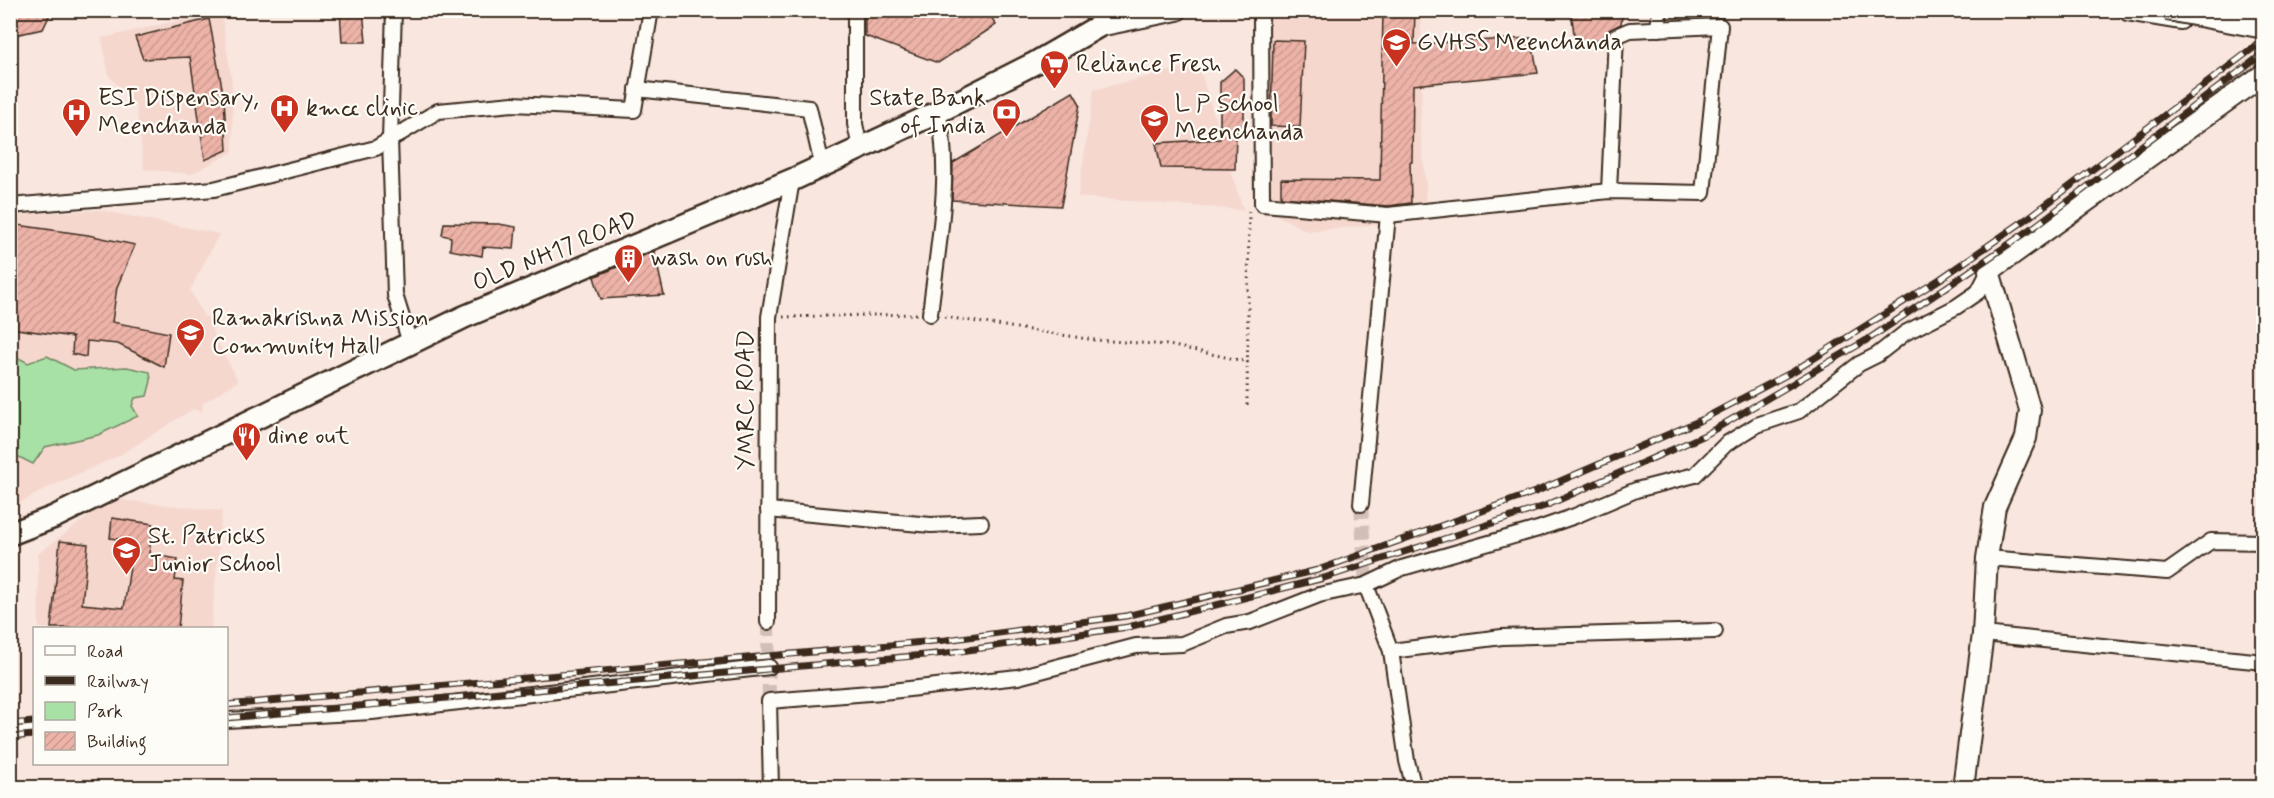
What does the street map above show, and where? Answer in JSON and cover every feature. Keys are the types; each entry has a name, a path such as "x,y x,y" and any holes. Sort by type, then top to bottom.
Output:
{"main road":[{"name":"OLD NH17 ROAD","path":"10,534 54,517 513,295 604,260 792,180 938,112 1035,63 1098,26 1115,10"},
{"path":"1098,26 1177,10"},
{"path":"2167,10 2264,28"},
{"path":"1963,788 1983,634 1987,558 1995,507 2026,438 2030,410 1989,271 2264,74"}],"street":[{"path":"394,10 390,139 395,295 411,343"},
{"path":"10,206 214,189 376,148 438,111 513,104 634,110 651,10"},
{"path":"855,10 855,124 860,148"},
{"path":"1260,10 1262,204 1388,215 1609,191 1702,193 1720,26 1630,30 1616,36 1609,191"},
{"path":"1658,29 1660,10"},
{"path":"2127,10 2127,13 2202,25 2230,10"},
{"path":"637,89 809,108 822,165"},
{"path":"930,314 943,189 941,128 938,112"},
{"name":"YMRC ROAD","path":"768,622 769,317 792,180"},
{"path":"1361,504 1388,215"},
{"path":"771,788 769,701 882,692 1018,677 1136,646 1182,644 1226,626 1250,622 1319,595 1366,585 1402,567 1538,529 1636,490 1695,475 1726,444 1757,425 1798,411 1859,364 1877,355 1905,333 1956,307 1978,292 1989,271"},
{"path":"768,510 931,525 981,523"},
{"path":"1987,558 2167,572 2211,541 2264,542"},
{"path":"1366,585 1391,651 1407,761 1414,788"},
{"path":"1391,651 1502,637 1715,631"},
{"path":"1983,634 2264,662"},
{"path":"228,720 372,712 769,667"},
{"path":"10,730 33,729"}],"path":[{"path":"769,317 930,314 1095,340 1169,345 1248,362"}],"shaded area":[{"path":"221,11 232,83 233,152 191,174 144,169 136,105 109,76 102,38"},
{"path":"1420,11 1423,66 1420,128 1426,187 1424,211 1403,222 1307,231 1261,207 1268,12"},
{"name":"L P School Meenchanda","path":"1198,64 1243,210 1078,197 1094,90"},
{"path":"99,210 219,234 190,290 204,317 214,317 212,331 238,381 203,403 202,412 193,409 120,455 47,488 11,508 11,215"},
{"name":"St. Patricks Junior School","path":"111,499 222,511 211,627 39,627 38,554"}],"green space":[{"path":"47,356 74,370 127,367 150,372 151,381 147,396 135,398 132,406 138,416 98,435 45,447 33,464 11,453 11,390 17,357 28,363"}],"building":[{"path":"10,10 52,10 43,29 10,36"},
{"path":"340,10 363,10 366,42 342,42"},
{"path":"865,10 987,10 996,25 938,63 865,36"},
{"path":"1383,10 1415,10 1414,44 1531,38 1538,73 1413,85 1411,203 1388,206 1281,197 1281,179 1380,180"},
{"path":"1571,10 1623,10 1621,24 1609,30 1607,39 1575,42"},
{"path":"209,19 224,98 227,150 205,160 190,57 143,59 135,37"},
{"path":"1273,40 1304,41 1300,127 1271,126"},
{"path":"1235,69 1244,78 1244,131 1236,132 1235,169 1161,168 1156,143 1220,139 1220,82"},
{"path":"1073,92 1080,104 1061,206 952,200 953,163"},
{"path":"444,223 499,224 516,227 514,249 483,247 482,256 450,250 451,237 442,235"},
{"path":"10,224 88,235 135,245 117,287 112,322 169,333 164,367 118,344 87,341 86,357 72,354 73,337 10,328"},
{"name":"wash on rush","path":"654,251 664,295 601,299 594,277"},
{"path":"112,518 153,524 149,554 178,559 175,580 183,581 178,627 51,627 60,541 88,544 82,604 124,608 130,566 127,566 132,541 110,538"}],"tunnel":[{"path":"1361,504 1366,585"},
{"path":"768,622 769,701"}],"railway":[{"path":"228,705 946,640 1126,616 1318,570 1535,492 1699,421 1794,371 1940,279 2028,218 2264,40"},
{"path":"228,718 947,653 1128,627 1324,578 1545,506 1705,435 1870,338 2034,227 2264,53"},
{"path":"10,724 33,722"},
{"path":"10,737 33,735"}],"place":[{"name":"GVHSS Meenchanda","path":"1396,68"},
{"name":"Reliance Fresh","path":"1055,90"},
{"name":"kmcc clinic","path":"285,134"},
{"name":"ESI Dispensary, Meenchanda","path":"77,138"},
{"name":"State Bank of India","path":"1007,138"},
{"name":"L P School Meenchanda","path":"1154,144"},
{"name":"wash on rush","path":"629,284"},
{"name":"Ramakrishna Mission Community Hall","path":"191,358"},
{"name":"dine out","path":"247,462"},
{"name":"St. Patricks Junior School","path":"127,576"}]}
